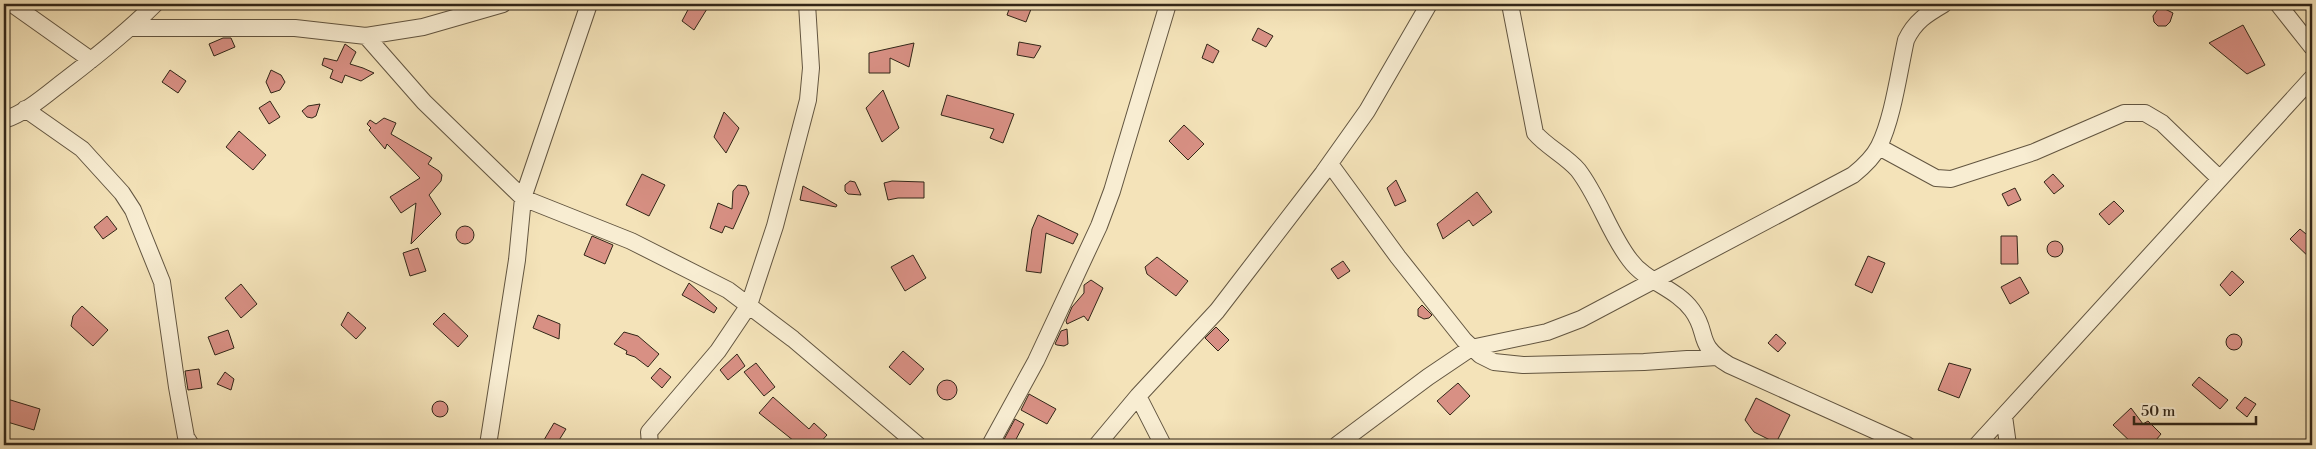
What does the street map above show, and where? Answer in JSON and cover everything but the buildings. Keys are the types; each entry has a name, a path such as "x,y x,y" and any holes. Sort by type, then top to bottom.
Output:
{"street":[{"path":"12,4 91,60"},
{"path":"4,120 25,109 91,60 130,28 155,4"},
{"path":"130,28 294,28 366,36 423,27 503,4"},
{"path":"488,445 517,260 523,198 589,4"},
{"path":"650,445 649,432 718,351 749,305 775,226 808,100 811,68 807,4"},
{"path":"990,445 1036,361 1099,226 1112,191 1168,4"},
{"path":"1097,445 1138,396 1217,311 1330,164 1367,111 1428,4"},
{"path":"1510,4 1535,133 1545,144 1577,169 1629,260 1642,274 1692,308 1697,317 1705,344 1716,357 1906,445"},
{"path":"1337,445 1428,377 1472,348 1546,332 1581,319 1853,175 1867,164 1879,147 1887,124 1906,40 1912,27 1920,18 1944,4"},
{"path":"2278,4 2312,48"},
{"path":"366,36 424,102 523,198 631,241 728,290 749,305 918,445"},
{"path":"1976,445 2312,78"},
{"path":"25,109 82,149 122,193 133,210 162,282 177,387 186,437 191,445"},
{"path":"1879,147 1936,178 1951,179 2034,152 2124,113 2145,113 2162,123 2219,178"},
{"path":"1330,164 1398,257 1472,348 1494,362 1523,365 1644,362 1716,357"},
{"path":"1138,396 1163,445"},
{"path":"2004,416 2008,445"}]}
